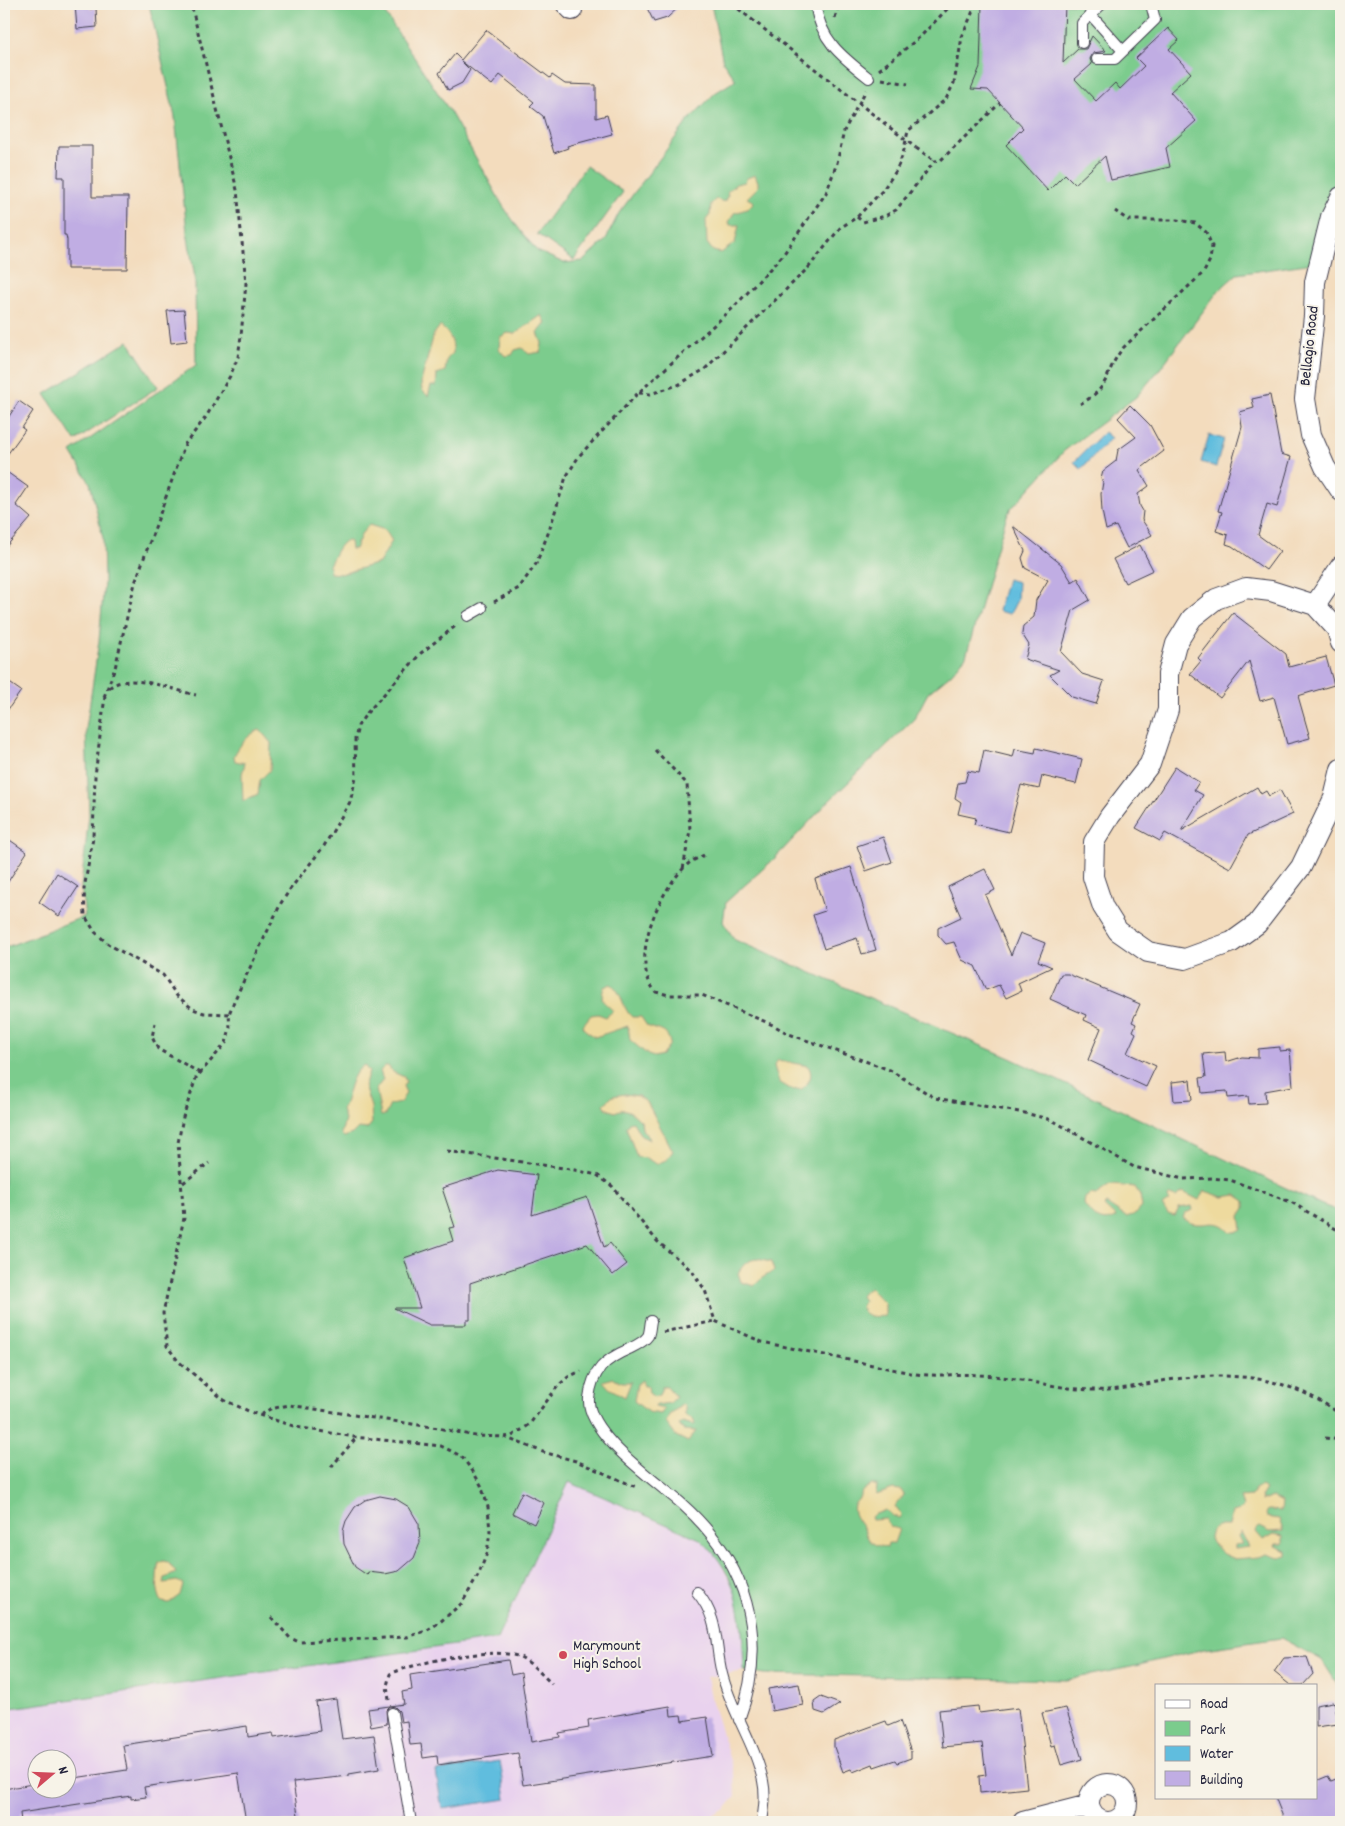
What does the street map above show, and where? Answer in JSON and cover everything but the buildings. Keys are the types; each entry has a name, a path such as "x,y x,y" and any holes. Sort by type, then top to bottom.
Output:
{"street":[{"name":"Bellagio Road","path":"1341,197 1331,217 1315,282 1314,316 1305,399 1311,435 1325,467 1341,491"},
{"path":"1315,604 1341,566"},
{"path":"1341,643 1337,629 1315,604 1271,591 1246,588 1216,599 1192,618 1176,644 1168,674 1168,710 1150,764 1110,816 1094,842 1093,877 1102,907 1118,931 1148,952 1185,959 1232,942 1258,924 1301,867 1334,798 1341,768"},
{"path":"1023,1822 1089,1805"}],"lane":[{"path":"815,4 820,24 839,55 869,78"},
{"path":"1082,43 1082,23 1102,4"},
{"path":"1097,59 1115,59 1154,20 1151,4"},
{"path":"1090,14 1123,51"},
{"path":"468,616 482,608"},
{"path":"651,1321 648,1336 636,1346 608,1359 595,1374 589,1400 596,1423 615,1447 684,1506 707,1530 730,1561 744,1589 750,1610 752,1660 749,1694 739,1720"},
{"path":"697,1592 713,1616 721,1672 729,1699 759,1766 765,1801 762,1822"},
{"path":"392,1713 411,1822"}],"path":[{"path":"191,4 237,190 246,283 241,336 238,357 230,376 206,418 185,444 134,584 115,668 104,697 94,776 94,826 84,889 85,916 95,932 108,944 163,975 177,996 193,1009 204,1013 229,1014"},
{"path":"732,4 935,161"},
{"path":"482,608 511,594 528,576 541,553 566,477 579,456 638,393 733,308 783,255 826,193 837,163 844,131 866,90 869,78 920,37 952,4"},
{"path":"638,393 650,394 678,385 705,369 809,267 840,228 857,217 882,191 896,170 903,154 908,131 946,99 954,83 962,36 976,4"},
{"path":"869,78 908,84"},
{"path":"857,217 863,222 885,216 896,210 935,161 941,160 1000,103"},
{"path":"1080,404 1102,388 1115,358 1123,348 1204,272 1212,253 1209,237 1195,223 1177,220 1128,220 1114,211"},
{"path":"270,1617 290,1638 299,1642 407,1637 426,1631 462,1604 478,1576 487,1553 490,1532 488,1507 481,1485 461,1456 441,1446 357,1437 296,1427 224,1400 178,1361 167,1346 163,1313 182,1231 182,1184 178,1143 189,1096 200,1074 226,1043 229,1036 229,1014 281,903 324,846 350,802 356,778 355,739 358,726 366,714 421,653 468,616"},
{"path":"104,697 108,689 121,681 138,681 196,695"},
{"path":"655,750 687,784 690,830 683,869"},
{"path":"704,855 683,869 671,884 663,898 647,938 644,966 649,982 656,992 669,995 702,995 773,1025 789,1034 890,1070 935,1098 1025,1113 1052,1120 1134,1167 1183,1179 1212,1178 1230,1180 1291,1202 1341,1232"},
{"path":"155,1023 152,1037 158,1050 200,1074"},
{"path":"447,1151 570,1169 596,1175 612,1186 657,1241 692,1271 705,1290 715,1321"},
{"path":"182,1184 209,1163"},
{"path":"648,1336 715,1321 762,1342 841,1360 938,1377 979,1374 1078,1390 1109,1390 1166,1380 1222,1375 1271,1380 1315,1398 1341,1415"},
{"path":"260,1415 270,1409 289,1404 438,1428 475,1436 504,1437 512,1436 529,1425 558,1386 568,1377 584,1370 595,1374"},
{"path":"331,1467 357,1437"},
{"path":"504,1437 576,1461 642,1489"},
{"path":"1325,1438 1341,1440"},
{"path":"392,1713 387,1686 390,1674 406,1666 453,1658 510,1654 522,1658 552,1684"}],"shaded area":[{"name":"Marymount High School","path":"569,1482 700,1539 714,1551 736,1592 742,1617 744,1671 707,1677 712,1702 734,1773 735,1797 725,1809 711,1817 676,1816 625,1822 4,1822 4,1709 497,1639"}],"green space":[{"path":"149,4 379,4 449,110 503,206 519,229 537,251 564,263 583,261 605,241 619,213 688,121 715,93 736,80 723,62 711,4 1341,4 1341,197 1320,262 1237,274 1219,290 1159,370 1136,397 1064,451 1010,510 1006,518 966,656 951,674 928,693 914,719 831,799 774,859 726,902 723,922 735,940 1010,1058 1322,1205 1341,1212 1341,1690 1322,1660 1281,1638 1204,1649 1131,1667 1066,1680 764,1674 744,1671 742,1634 737,1600 732,1584 714,1554 700,1539 569,1482 497,1639 4,1709 4,948 85,916 81,887 89,815 86,729 99,641 104,583 103,538 90,483 71,452 196,365 195,278 187,232 175,117"},
{"path":"586,166 623,192 574,260 537,234"},
{"path":"128,341 158,387 75,441 45,394"}],"sand":[{"path":"755,175 758,187 747,198 754,202 747,209 734,213 729,222 730,225 739,225 735,243 721,253 713,251 707,243 706,220 710,215 711,204 716,199 724,202 728,195 727,192 736,184 745,182 747,178"},
{"path":"542,315 546,323 538,333 542,343 541,352 529,354 522,348 515,350 512,355 505,356 499,349 500,337 508,333 515,334"},
{"path":"440,326 450,338 453,345 453,353 447,359 445,371 437,374 436,386 431,386 428,396 422,390 421,382 434,334"},
{"path":"369,525 385,530 392,541 379,563 341,574 330,573 329,565 341,544 347,540 350,542 351,549 355,549 362,533"},
{"path":"260,730 271,743 270,770 260,780 258,794 243,801 242,774 245,763 235,761 234,756 245,740"},
{"path":"611,984 618,991 626,1010 632,1017 641,1017 647,1026 665,1033 670,1044 662,1055 654,1057 648,1055 630,1040 628,1026 595,1037 585,1030 583,1025 591,1015 598,1014 606,1017 613,1011 604,1002 602,997 604,987"},
{"path":"778,1060 808,1066 811,1073 810,1079 802,1089 792,1090 779,1082 774,1066"},
{"path":"364,1065 369,1072 364,1086 371,1107 372,1123 367,1129 358,1128 352,1134 344,1137 341,1134 345,1120 342,1110 352,1080"},
{"path":"385,1066 388,1066 393,1072 404,1077 406,1082 403,1086 406,1093 400,1103 390,1105 385,1115 381,1116 376,1089 383,1080 380,1071"},
{"path":"625,1094 638,1096 647,1102 673,1151 666,1160 656,1164 646,1158 637,1157 626,1127 629,1123 633,1122 641,1136 650,1140 642,1129 641,1121 629,1111 619,1110 615,1112 607,1109 604,1104 613,1096"},
{"path":"1110,1185 1135,1187 1140,1195 1142,1207 1136,1214 1126,1217 1106,1204 1104,1206 1116,1217 1111,1220 1102,1220 1090,1212 1084,1204 1085,1198 1090,1194 1096,1195"},
{"path":"1205,1191 1223,1197 1236,1195 1245,1201 1245,1208 1240,1216 1242,1229 1230,1232 1219,1224 1196,1224 1190,1222 1183,1218 1185,1213 1193,1210 1192,1206 1179,1208 1175,1216 1168,1214 1162,1206 1169,1201 1168,1197 1170,1195 1176,1197 1183,1192 1199,1200"},
{"path":"757,1259 771,1262 774,1271 762,1278 754,1286 741,1282 738,1273 740,1270 748,1262"},
{"path":"870,1288 885,1304 885,1316 875,1317 865,1314 861,1308 864,1301 861,1296"},
{"path":"614,1378 622,1382 631,1382 625,1397 609,1388 603,1381"},
{"path":"642,1380 643,1386 648,1386 649,1393 654,1397 659,1395 662,1387 667,1386 676,1397 670,1403 656,1405 655,1407 664,1409 661,1414 648,1412 634,1401 637,1384"},
{"path":"683,1404 685,1406 685,1415 693,1419 695,1424 683,1422 679,1425 683,1430 696,1431 688,1442 676,1436 666,1423 669,1415"},
{"path":"871,1485 877,1485 876,1495 893,1489 901,1490 904,1495 895,1506 901,1515 899,1518 891,1515 886,1510 871,1517 872,1520 886,1519 890,1527 899,1529 894,1543 888,1543 887,1548 874,1544 870,1540 856,1518 853,1509 864,1489"},
{"path":"1262,1486 1266,1489 1261,1497 1262,1501 1273,1497 1282,1502 1281,1511 1268,1510 1266,1514 1267,1517 1279,1519 1283,1531 1270,1532 1260,1527 1256,1532 1263,1540 1274,1534 1283,1536 1283,1544 1276,1544 1275,1546 1287,1551 1287,1556 1279,1558 1267,1554 1258,1557 1235,1559 1224,1554 1212,1543 1210,1538 1212,1530 1217,1526 1229,1526 1232,1512 1239,1510 1243,1506 1240,1498 1250,1497 1255,1490","holes":["1241,1532 1249,1547 1235,1549 1235,1545 1242,1544 1238,1536"]},
{"path":"163,1561 168,1562 176,1573 165,1578 164,1583 177,1581 183,1584 180,1595 169,1603 162,1602 158,1588 158,1567 159,1563"}],"water":[{"path":"1104,432 1111,438 1081,469 1074,462"},
{"path":"1209,435 1224,439 1216,467 1201,462"},
{"path":"1007,579 1018,582 1017,600 1010,614 998,611"},
{"path":"500,1761 506,1799 442,1809 436,1771"}],"place":[{"name":"Marymount High School","path":"563,1655"}]}
